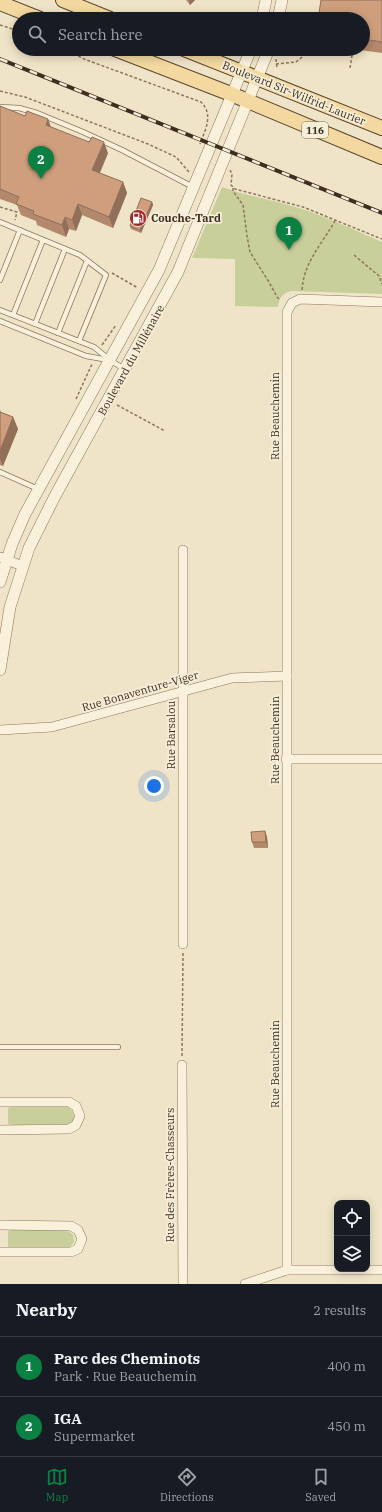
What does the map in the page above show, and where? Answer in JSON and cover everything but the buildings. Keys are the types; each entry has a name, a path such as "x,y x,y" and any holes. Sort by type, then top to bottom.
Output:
{"main road":[{"path":"62,0 92,12"},
{"path":"0,3 22,12"},
{"name":"116","path":"133,56 231,94 382,157"},
{"name":"Boulevard Sir-Wilfrid-Laurier","path":"202,56 382,128"}],"street":[{"path":"263,12 266,0"},
{"path":"279,12 282,0"},
{"name":"Boulevard du Millénaire","path":"0,582 3,558 38,489 159,270 248,56"},
{"name":"Boulevard du Millénaire","path":"0,670 7,623 22,566 48,509 109,401 178,272 266,56"},
{"name":"Rue Beauchemin","path":"287,1270 287,312 290,305 300,299 382,302"},
{"name":"Rue Barsalou","path":"183,550 183,944"},
{"path":"3,558 22,566"},
{"name":"Rue Bonaventure-Viger","path":"0,730 52,727 232,678 287,676"},
{"path":"286,759 382,759"},
{"name":"Rue des Frères-Chasseurs","path":"182,1066 183,1284"},
{"path":"0,1102 69,1102 76,1106 80,1116 76,1125 69,1129 0,1130"},
{"path":"0,1225 71,1226 78,1230 82,1239 78,1249 71,1252 0,1252"},
{"path":"245,1284 287,1270 382,1270"}],"lane":[{"path":"0,107 19,108 37,113 83,132 122,150 193,188"},
{"path":"0,222 80,255 87,262 106,275 79,342"},
{"path":"0,280 20,230"},
{"path":"13,315 43,240"},
{"path":"36,324 65,249"},
{"path":"58,333 87,262"},
{"path":"0,310 94,348 110,360 126,369"},
{"path":"0,321 86,356 110,360"},
{"path":"0,472 38,489"},
{"path":"0,1047 118,1047"}],"path":[{"path":"0,25 12,29"},
{"path":"78,56 201,102 206,109 208,119 199,145"},
{"path":"276,64 296,62 303,56"},
{"path":"350,68 352,56"},
{"path":"0,91 25,96 148,144 174,156 189,172"},
{"path":"228,169 232,172 230,182 233,191 243,205 246,236 250,252 280,300"},
{"path":"233,188 252,195 303,207 382,240"},
{"path":"302,290 305,272 309,262 336,220"},
{"path":"354,255 379,276 382,284"},
{"path":"75,400 92,363"},
{"path":"109,401 165,431"},
{"path":"182,1066 183,944"}],"green space":[{"path":"222,187 289,205 341,224 382,242 382,294 293,291 282,296 278,307 235,306 235,259 192,258"},
{"path":"65,1106 70,1108 74,1115 73,1121 69,1124 8,1124 8,1108 10,1107"},
{"path":"13,1229 67,1230 73,1235 74,1242 70,1247 65,1249 10,1248 8,1247 8,1231"}],"railway":[{"path":"0,59 382,213"}],"place":[{"name":"IGA","path":"41,179"},
{"name":"Couche-Tard","path":"138,218"},
{"name":"Parc des Cheminots","path":"289,250"}]}
